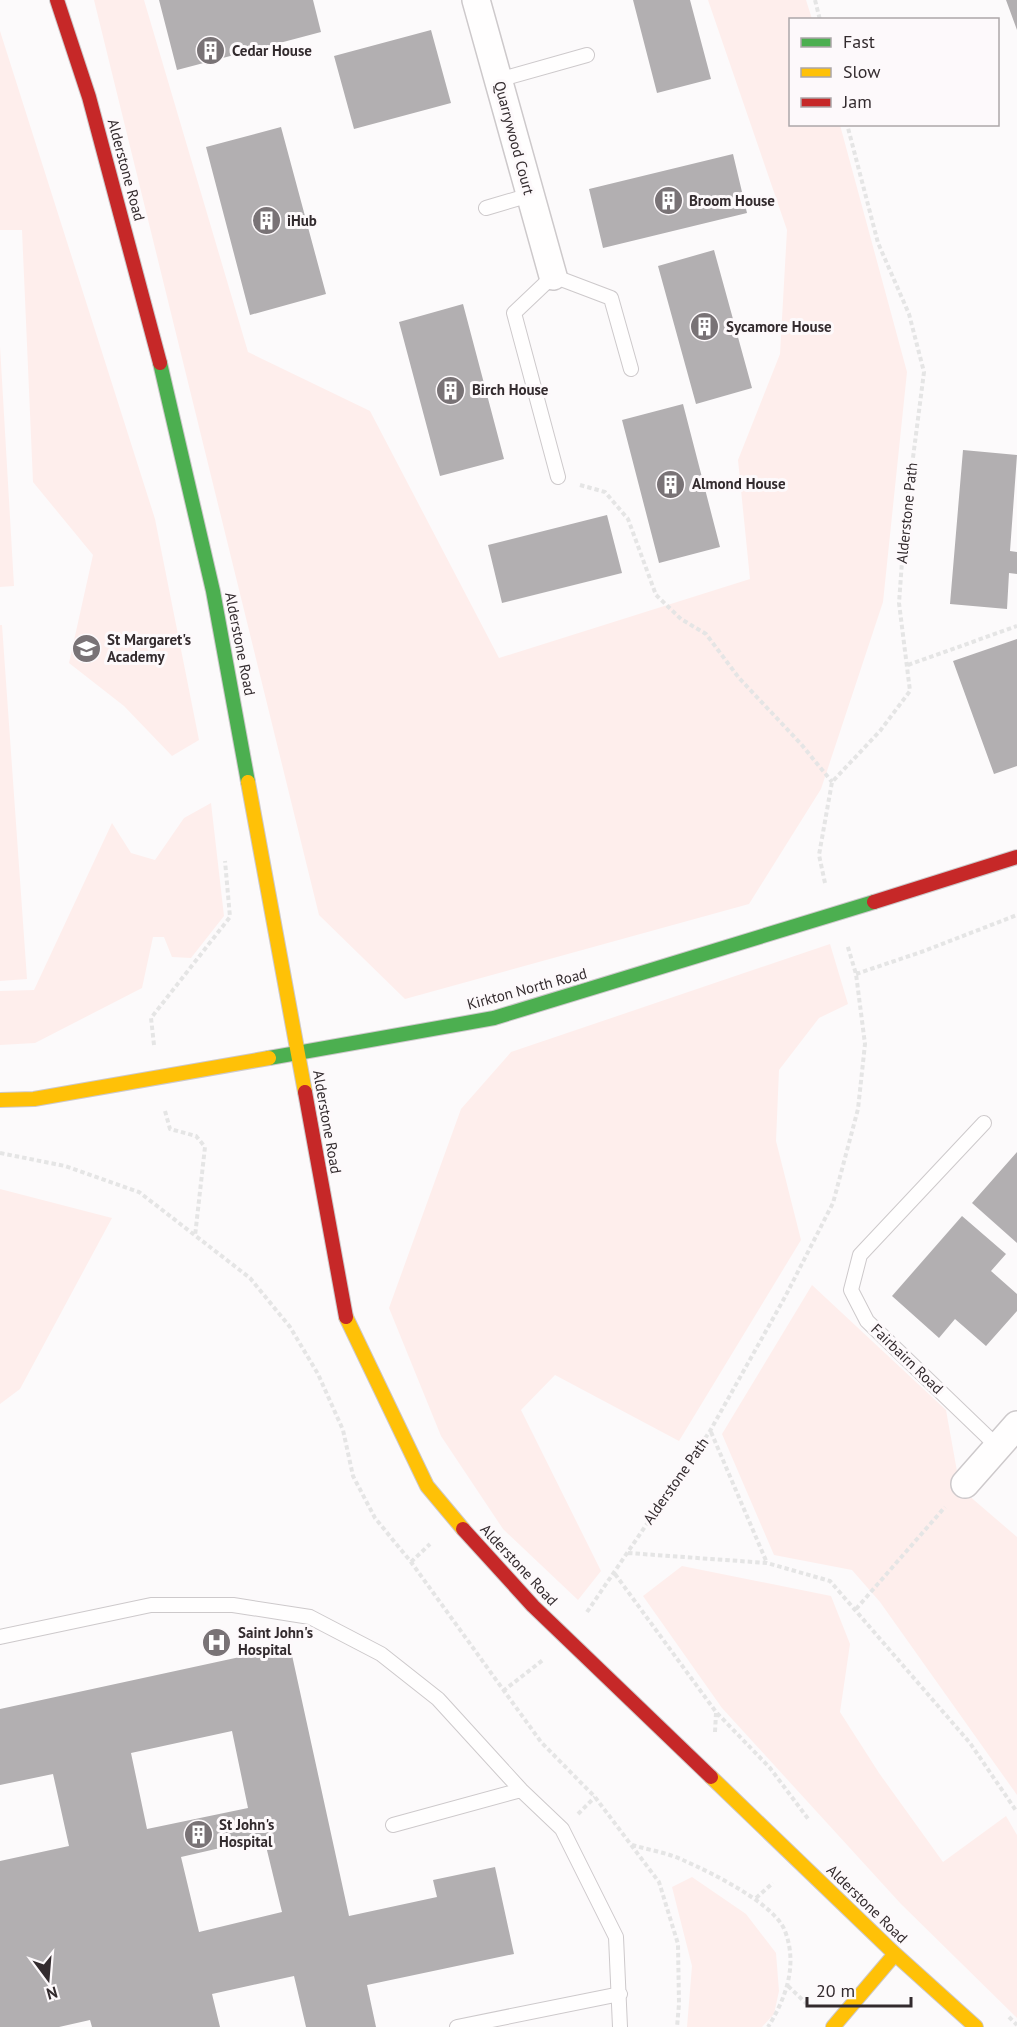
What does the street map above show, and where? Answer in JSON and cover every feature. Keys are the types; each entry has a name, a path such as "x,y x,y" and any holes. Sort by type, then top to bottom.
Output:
{"street":[{"name":"Alderstone Road","path":"57,0 89,97 152,326 210,579 347,1323 427,1486 533,1606 895,1954 976,2027"},
{"name":"Quarrywood Court","path":"476,0 553,276"},
{"name":"Kirkton North Road","path":"0,1100 34,1099 494,1018 737,946 1017,857"},
{"path":"965,1484 1017,1425"},
{"path":"833,2027 895,1954"}],"lane":[{"path":"498,80 587,55"},
{"path":"486,208 530,195"},
{"path":"558,477 514,313 553,276 611,298 631,369"},
{"name":"Fairbairn Road","path":"984,1123 860,1255 851,1290 867,1321 998,1448"},
{"path":"0,1637 151,1605 233,1605 310,1617 381,1654 438,1699 521,1790 562,1829 616,1937 620,2027"},
{"path":"393,1825 521,1790"},
{"path":"457,2027 620,1994"}],"path":[{"path":"815,0 820,18"},
{"name":"Alderstone Path","path":"832,782 880,730 910,691 899,603 905,520 924,372 909,314 878,243 848,126"},
{"path":"558,477 605,492 628,519 656,595 681,619 706,633 739,678 801,744 832,782 819,855 825,883"},
{"path":"908,665 1017,626"},
{"path":"195,1236 205,1148 196,1136 170,1129 158,1077 151,1018 230,918 224,853"},
{"path":"856,974 924,951 1017,915"},
{"name":"Alderstone Path","path":"587,1612 615,1574 710,1431 785,1297 833,1203 858,1109 865,1044 856,974 845,938"},
{"path":"0,1154 65,1166 139,1191 250,1278 290,1327 322,1383 343,1430 353,1476 375,1518 411,1562 541,1742 595,1797 659,1882 678,1944 677,2027"},
{"path":"710,1431 767,1563"},
{"path":"856,1609 965,1484"},
{"path":"627,1553 767,1563 830,1581 970,1743 1017,1812"},
{"path":"615,1574 716,1712 770,1768 815,1828"},
{"path":"503,1691 543,1660"},
{"path":"630,1845 683,1860 756,1899 784,1929 790,1954 788,1986 783,2003 768,2027"},
{"path":"1002,2010 1017,2025"}],"shaded area":[{"path":"94,0 144,0 248,352 370,411 499,658 750,579 738,460 780,354 787,230 708,0 806,0 812,18 789,18 789,126 840,126 907,372 883,602 821,789 749,904 405,999 319,915"},
{"path":"0,31 155,519 199,740 172,756 124,706 69,663 93,555 33,482 22,230 0,230"},
{"path":"0,346 14,586 0,587"},
{"path":"0,625 2,625 27,979 0,981"},
{"path":"211,803 224,916 191,958 172,957 164,937 153,937 142,988 35,1043 0,1045 0,991 34,990 112,823 131,853 155,860 184,818"},
{"path":"830,944 848,1004 819,1018 779,1070 776,1141 801,1240 679,1441 555,1375 521,1410 601,1571 578,1600 503,1529 441,1436 389,1308 461,1109 511,1052"},
{"path":"0,1189 112,1218 20,1389 0,1404"},
{"path":"812,1285 946,1410 960,1488 1017,1537 1017,1795 880,1602 852,1570 774,1555 722,1434"},
{"path":"682,1566 831,1596 850,1644 840,1712 879,1773 943,1862 1006,1816 1017,1835 1017,2018 901,1904 722,1708 643,1596"},
{"path":"692,1877 746,1914 776,1953 779,1991 774,2014 762,2027 687,2027 692,1966 672,1887"}],"building":[{"name":"Cedar House","path":"159,0 313,0 321,32 177,70"},
{"path":"633,0 690,0 711,79 657,93"},
{"path":"1006,0 1017,0 1017,30"},
{"path":"431,30 451,103 354,129 334,56"},
{"name":"iHub","path":"281,127 326,294 250,315 206,147"},
{"name":"Broom House","path":"733,154 747,213 603,248 589,189"},
{"name":"Sycamore House","path":"714,250 752,388 696,404 658,266"},
{"name":"Birch House","path":"463,304 504,459 440,476 399,322"},
{"name":"Almond House","path":"683,404 720,547 659,563 622,420"},
{"path":"963,450 1017,455 1010,551 1017,552 1017,574 1009,573 1007,609 950,604"},
{"path":"607,515 622,573 502,603 488,545"},
{"path":"1017,639 1017,766 994,774 953,661"},
{"path":"1017,1152 1017,1243 972,1203"},
{"path":"962,1216 1006,1254 991,1271 1017,1294 1017,1311 986,1346 955,1319 939,1338 892,1296"},
{"name":"St John's Hospital","path":"290,1646 349,1916 437,1897 433,1880 495,1867 514,1954 367,1985 376,2027 306,2027 294,1976 212,1994 220,2027 92,2027 90,2020 59,2027 0,2027 0,1861 69,1846 53,1774 0,1785 0,1709","holes":["232,1731 248,1808 147,1829 131,1753","264,1838 282,1912 199,1932 181,1857"]}],"traffic: fast":[{"path":"160,363 213,591 248,782"},
{"path":"269,1058 494,1018 874,902"}],"traffic: slow":[{"path":"248,782 305,1092"},
{"path":"0,1100 34,1099 269,1058"},
{"path":"346,1317 427,1486 463,1529"},
{"path":"711,1777 895,1954 976,2027"},
{"path":"833,2027 895,1954"}],"traffic: jam":[{"path":"57,0 89,97 160,363"},
{"path":"874,902 1017,857"},
{"path":"305,1092 346,1317"},
{"path":"463,1529 533,1606 711,1777"}],"place":[{"name":"Cedar House","path":"211,51"},
{"name":"Broom House","path":"668,201"},
{"name":"iHub","path":"266,221"},
{"name":"Sycamore House","path":"705,327"},
{"name":"Birch House","path":"451,390"},
{"name":"Almond House","path":"671,484"},
{"name":"St Margaret's Academy","path":"86,649"},
{"name":"Saint John's Hospital","path":"217,1642"},
{"name":"St John's Hospital","path":"198,1834"}]}
